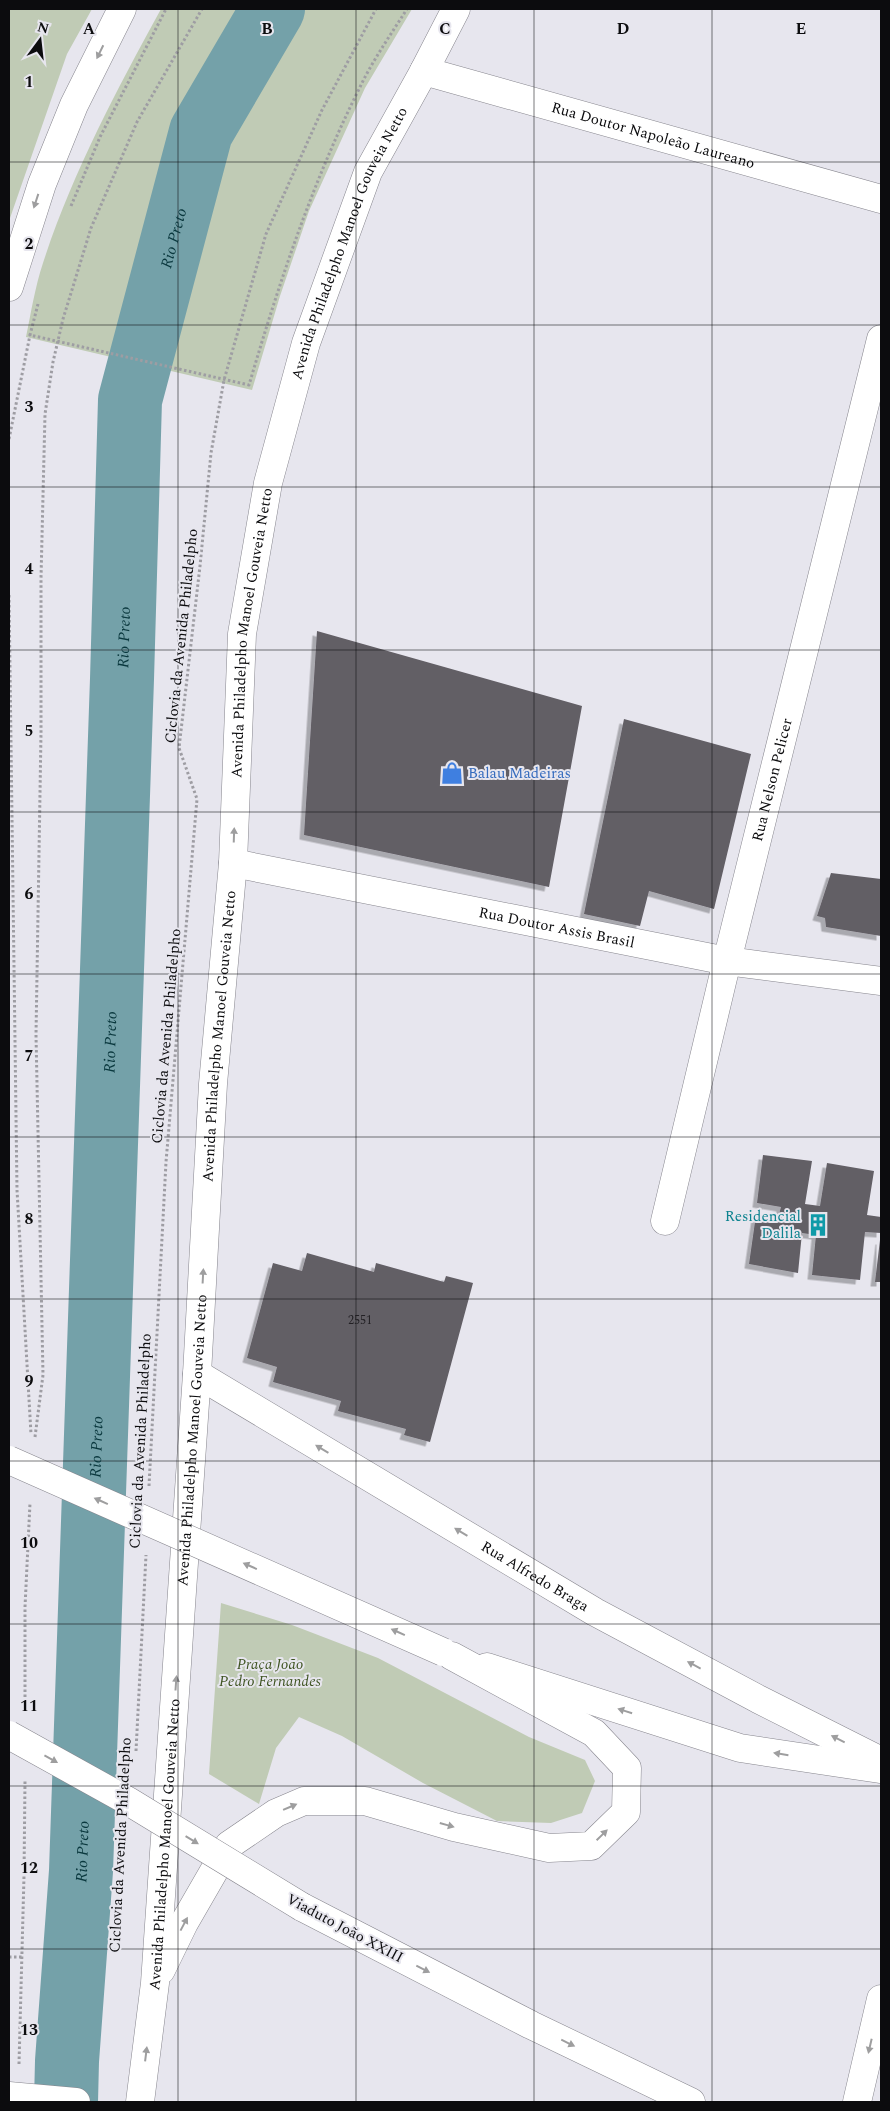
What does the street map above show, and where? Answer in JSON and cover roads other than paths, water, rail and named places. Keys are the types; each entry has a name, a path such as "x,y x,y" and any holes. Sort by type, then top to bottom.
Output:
{"main road":[{"path":"9,287 42,184 74,105 122,9"},
{"name":"Avenida Philadelpho Manoel Gouveia Netto","path":"140,2102 155,1983 197,1374 213,1084 233,863 242,634 268,483 306,343 368,172 456,9"},
{"name":"Rua Doutor Napoleão Laureano","path":"424,71 881,199"},
{"name":"Rua Nelson Pelicer","path":"664,1221 881,340"},
{"name":"Rua Doutor Assis Brasil","path":"233,863 727,961 881,981"},
{"name":"Rua Alfredo Braga","path":"197,1374 596,1612 881,1762"},
{"path":"9,1460 448,1654 594,1733 627,1768 626,1812 591,1846 549,1848 454,1827 365,1800 304,1801 276,1813 228,1845 184,1923 155,1983"},
{"path":"448,1654 740,1748 881,1770"},
{"name":"Viaduto João XXIII","path":"9,1735 128,1802 302,1907 532,2025 691,2102"},
{"path":"857,2102 881,1999"},
{"path":"14,2096 76,2102"}],"waterway":[{"name":"Rio Preto","path":"66,2102 67,2061 81,1871 130,400 201,132 273,9"}],"place":[{"name":"Balau Madeiras","path":"452,773"},
{"name":"Residencial Dalila","path":"818,1225"}],"park label":[{"name":"Praça João Pedro Fernandes","path":"270,1672"}]}
